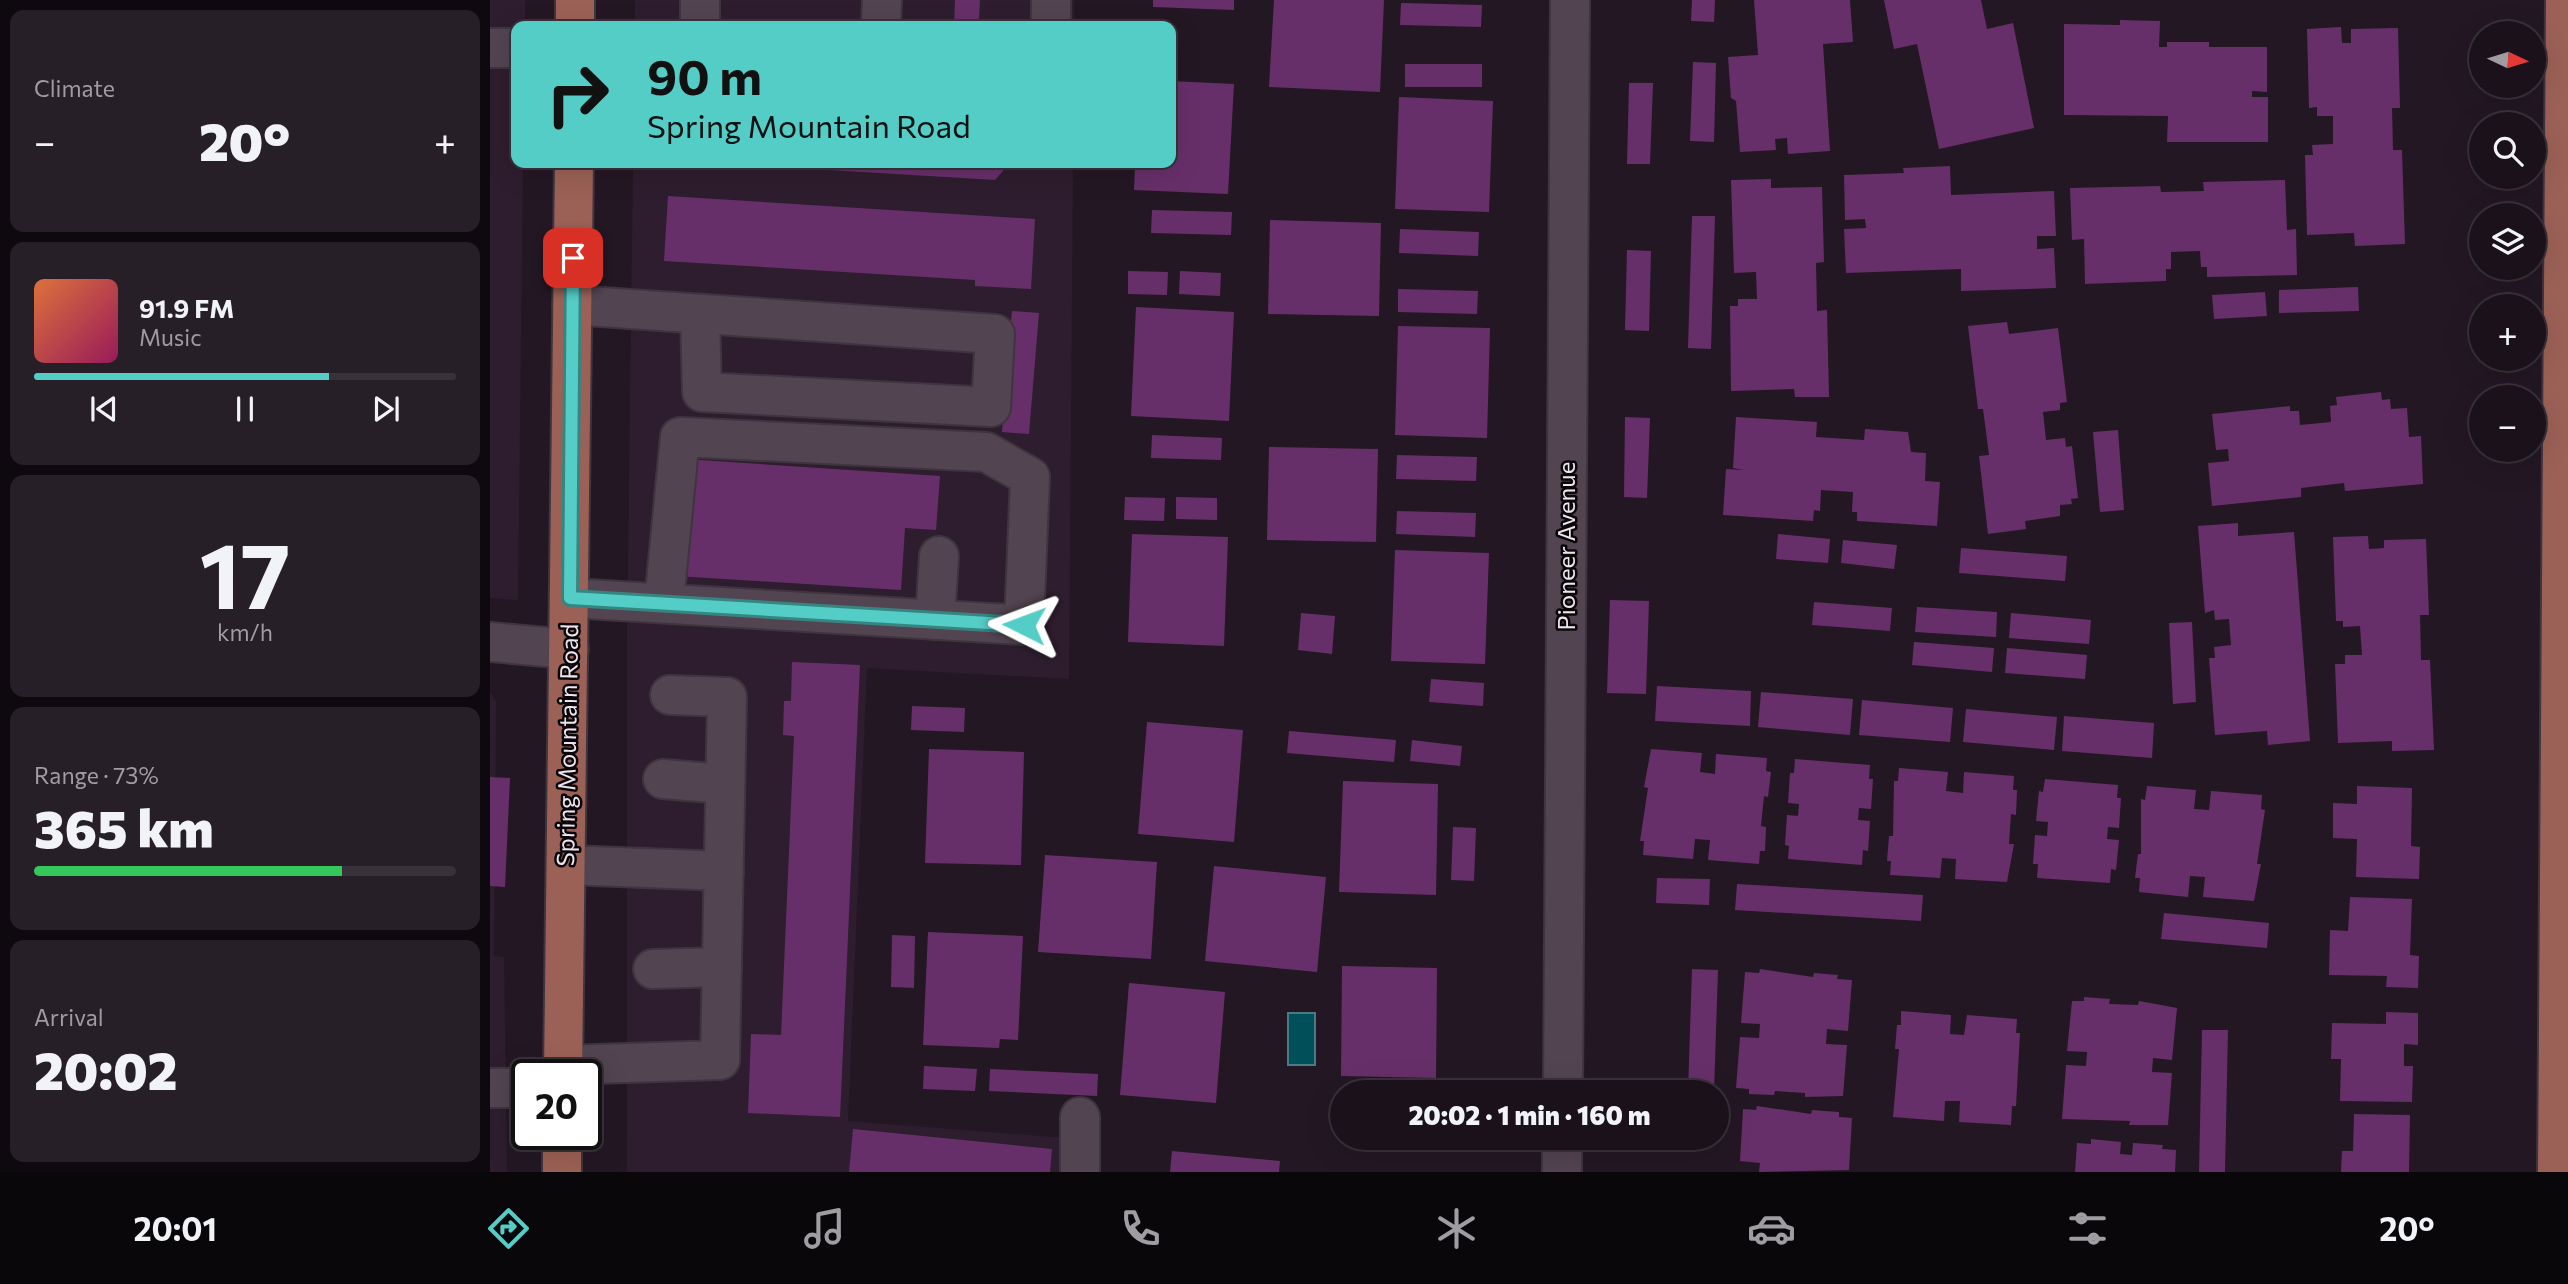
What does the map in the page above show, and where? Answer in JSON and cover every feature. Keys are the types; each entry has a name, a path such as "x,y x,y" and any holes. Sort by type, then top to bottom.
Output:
{"main road":[{"path":"575,0 575,21"},
{"path":"2557,1172 2564,760 2565,0"},
{"name":"Spring Mountain Road","path":"564,1059 574,168"},
{"path":"562,1150 562,1172"}],"street":[{"path":"700,0 700,21"},
{"path":"881,21 882,0"},
{"name":"Pioneer Avenue","path":"1563,1080 1570,0"},
{"path":"490,48 511,48"},
{"path":"572,305 995,334 992,407 702,392 700,314"},
{"path":"570,598 1024,625 1030,477 986,452 680,437 664,603"},
{"path":"935,620 939,556"},
{"path":"490,642 569,649"},
{"path":"602,1068 720,1060 727,697 670,695"},
{"path":"663,779 725,784"},
{"path":"566,865 724,871"},
{"path":"653,969 722,967"},
{"path":"490,1088 511,1088"},
{"path":"1080,1117 1080,1172"},
{"path":"1562,1150 1562,1172"}],"shaded area":[{"path":"490,0 525,0 525,21 511,21 511,168 523,168 518,600 490,598"},
{"path":"635,0 1074,0 1074,21 635,21"},
{"path":"633,168 1073,168 1069,679 867,668 848,1121 1066,1138 1066,1172 627,1172 627,637"},
{"path":"490,692 496,701 494,956 504,957 507,1172 490,1172"}],"water":[{"path":"1288,1013 1315,1013 1315,1065 1288,1065"}],"building":[{"path":"955,0 980,0 979,19 984,21 954,21"},
{"path":"1153,0 1234,0 1234,10 1153,7"},
{"path":"1274,0 1384,0 1380,92 1269,87"},
{"path":"1692,0 1715,0 1714,22 1691,21"},
{"path":"1754,0 1850,0 1853,42 1823,44 1830,151 1788,154 1787,138 1775,139 1776,150 1740,152 1736,101 1731,98 1728,57 1758,55"},
{"path":"1884,0 1981,0 1987,29 2013,23 2034,128 1939,149 1917,44 1894,49"},
{"path":"1401,3 1482,5 1481,27 1400,25"},
{"path":"2120,20 2160,21 2159,47 2167,47 2167,42 2209,42 2209,47 2267,47 2267,92 2252,91 2252,97 2268,97 2268,142 2167,142 2168,116 2064,115 2064,24 2120,25"},
{"path":"2341,27 2342,43 2351,43 2351,29 2398,28 2400,108 2392,108 2393,150 2402,150 2405,244 2355,246 2354,233 2307,235 2305,155 2313,155 2312,145 2333,144 2333,116 2317,116 2317,107 2309,108 2307,29"},
{"path":"1693,62 1716,63 1714,142 1690,141"},
{"path":"1405,64 1482,64 1482,87 1405,87"},
{"path":"1176,81 1234,84 1228,194 1134,190 1135,168 1176,168"},
{"path":"1629,83 1653,83 1650,164 1627,164"},
{"path":"1399,97 1493,101 1489,212 1395,209"},
{"path":"1950,166 1951,195 2054,191 2056,236 2037,236 2037,249 2054,248 2056,288 1961,291 1961,269 1846,273 1844,229 1866,228 1865,219 1845,220 1844,175 1904,173 1903,168"},
{"path":"795,168 1006,168 995,180"},
{"path":"1771,179 1771,188 1822,187 1824,262 1816,263 1817,311 1827,310 1829,397 1795,397 1794,389 1731,391 1730,306 1738,306 1738,299 1757,299 1756,272 1734,273 1731,180"},
{"path":"2285,180 2287,230 2296,229 2297,275 2207,277 2207,267 2201,267 2200,251 2171,252 2171,269 2166,269 2166,281 2085,284 2084,239 2072,240 2070,188 2160,186 2161,192 2204,191 2203,182"},
{"path":"668,196 1035,219 1031,289 975,286 975,280 664,261"},
{"path":"1152,210 1232,212 1231,235 1151,233"},
{"path":"1692,216 1715,216 1711,349 1688,348"},
{"path":"1270,220 1381,223 1379,316 1268,314"},
{"path":"1400,229 1479,232 1478,256 1399,253"},
{"path":"1627,250 1651,251 1649,331 1625,330"},
{"path":"1128,271 1168,272 1167,295 1128,294"},
{"path":"1180,271 1221,273 1220,296 1179,294"},
{"path":"2358,287 2359,311 2279,313 2279,290"},
{"path":"1398,289 1478,291 1477,314 1398,312"},
{"path":"2265,292 2267,316 2214,319 2212,295"},
{"path":"1136,307 1234,312 1229,421 1131,416"},
{"path":"1012,311 1039,313 1029,434 1002,432"},
{"path":"2007,322 2009,334 2058,328 2067,402 2060,403 2060,410 2043,412 2046,440 2065,438 2066,447 2072,446 2078,498 2071,499 2072,504 2060,505 2060,516 2025,521 2026,529 1988,534 1979,456 1989,455 1983,409 1978,409 1968,326"},
{"path":"1398,326 1490,328 1487,438 1395,435"},
{"path":"2381,392 2382,400 2390,399 2391,409 2407,408 2409,437 2421,436 2423,484 2345,491 2344,483 2301,488 2301,497 2212,506 2208,463 2229,461 2228,449 2216,450 2212,414 2290,406 2290,411 2299,411 2300,425 2331,422 2330,406 2337,405 2336,397"},
{"path":"1625,417 1650,418 1647,498 1624,497"},
{"path":"1736,417 1817,422 1816,437 1864,440 1865,429 1908,432 1911,452 1926,453 1925,481 1940,482 1937,526 1857,521 1857,512 1852,512 1853,492 1821,490 1820,511 1814,510 1813,521 1723,515 1726,469 1743,470 1733,468"},
{"path":"2118,430 2124,510 2100,512 2093,432"},
{"path":"1152,435 1222,438 1221,460 1151,458"},
{"path":"1269,447 1378,449 1376,542 1267,540"},
{"path":"1397,455 1477,457 1476,481 1396,479"},
{"path":"684,459 940,476 936,530 905,528 901,590 676,576"},
{"path":"1125,497 1165,498 1164,521 1124,520"},
{"path":"1176,497 1217,498 1217,520 1176,519"},
{"path":"1397,511 1476,513 1475,537 1396,534"},
{"path":"2238,523 2238,536 2294,532 2310,741 2268,745 2267,731 2215,735 2209,658 2215,658 2214,647 2231,645 2229,619 2215,620 2214,610 2205,613 2198,526"},
{"path":"1132,534 1228,537 1224,646 1128,642"},
{"path":"1778,534 1830,539 1828,563 1776,559"},
{"path":"2368,536 2369,549 2384,548 2384,540 2426,539 2429,615 2420,615 2421,660 2430,660 2434,750 2392,751 2392,741 2338,743 2335,664 2345,664 2345,655 2362,655 2360,626 2343,627 2343,621 2336,621 2333,537"},
{"path":"1843,540 1897,545 1894,569 1841,563"},
{"path":"1961,548 2067,556 2065,581 1959,573"},
{"path":"1395,550 1489,553 1485,664 1391,661"},
{"path":"1610,600 1649,601 1646,694 1607,693"},
{"path":"1814,602 1892,608 1890,631 1812,625"},
{"path":"1917,607 1997,612 1996,637 1915,632"},
{"path":"1301,613 1335,616 1332,654 1298,650"},
{"path":"2011,613 2091,620 2089,644 2009,638"},
{"path":"2192,622 2196,702 2173,704 2169,623"},
{"path":"1914,642 1994,648 1992,672 1912,665"},
{"path":"2007,648 2087,655 2085,679 2005,673"},
{"path":"792,662 860,665 840,1117 748,1113 751,1034 781,1035 794,736 783,735 784,701 791,701"},
{"path":"1431,679 1484,683 1483,706 1429,702"},
{"path":"1657,686 1751,691 1750,726 1655,721"},
{"path":"1761,692 1853,699 1850,735 1758,727"},
{"path":"1862,700 1953,708 1950,742 1859,735"},
{"path":"912,706 965,708 964,732 911,730"},
{"path":"1966,709 2057,717 2054,750 1963,742"},
{"path":"2064,716 2154,723 2152,758 2062,751"},
{"path":"1147,722 1243,730 1234,842 1138,834"},
{"path":"1289,731 1396,740 1394,762 1287,753"},
{"path":"1412,740 1462,746 1460,766 1410,761"},
{"path":"929,749 1024,752 1021,865 925,863"},
{"path":"1651,749 1702,753 1700,772 1715,774 1716,754 1767,758 1766,771 1771,772 1768,797 1764,796 1761,826 1766,827 1765,851 1760,851 1759,864 1708,860 1710,840 1695,839 1693,859 1643,855 1644,841 1640,841 1648,788 1644,787"},
{"path":"1795,759 1870,765 1869,779 1873,779 1871,809 1859,808 1858,820 1870,821 1868,851 1863,850 1862,865 1788,859 1789,846 1785,845 1787,815 1798,816 1799,804 1788,803 1790,773 1794,773"},
{"path":"1899,768 1948,772 1946,791 1963,793 1964,772 2014,776 2013,790 2017,790 2016,815 2011,814 2009,844 2014,844 2007,882 1955,879 1956,859 1942,858 1940,878 1890,875 1891,861 1887,861 1889,836 1893,836 1894,781 1898,781"},
{"path":"490,777 510,778 505,887 490,886"},
{"path":"2045,779 2118,785 2117,798 2121,798 2119,828 2108,827 2107,839 2119,840 2116,870 2111,869 2110,883 2037,878 2038,864 2033,864 2035,835 2047,836 2048,822 2036,821 2039,791 2043,792"},
{"path":"1343,781 1438,784 1436,895 1339,892"},
{"path":"2147,786 2196,790 2194,809 2209,810 2211,791 2262,795 2261,809 2265,810 2257,864 2261,864 2254,901 2203,897 2205,877 2190,876 2188,897 2139,892 2140,878 2135,878 2138,854 2141,854 2141,799 2145,800"},
{"path":"2357,786 2412,788 2411,846 2420,847 2419,879 2356,877 2357,839 2333,838 2333,803 2357,804"},
{"path":"1453,827 1476,828 1474,881 1451,880"},
{"path":"1045,855 1157,862 1151,959 1038,952"},
{"path":"1214,866 1326,877 1317,972 1205,961"},
{"path":"1657,878 1710,879 1709,905 1656,903"},
{"path":"1737,884 1923,895 1921,921 1735,910"},
{"path":"2350,897 2412,899 2410,955 2419,956 2418,988 2386,987 2387,976 2329,975 2330,930 2348,931"},
{"path":"2164,913 2269,923 2267,948 2161,939"},
{"path":"928,932 1023,936 1018,1040 1000,1039 999,1048 923,1045"},
{"path":"892,935 915,936 914,988 891,987"},
{"path":"1342,966 1437,968 1436,1078 1341,1076"},
{"path":"1692,969 1718,970 1714,1080 1688,1080"},
{"path":"1760,969 1813,977 1814,973 1838,975 1837,979 1852,980 1848,1031 1827,1029 1826,1044 1847,1045 1843,1096 1805,1097 1805,1093 1775,1091 1774,1095 1749,1094 1749,1089 1736,1088 1740,1037 1759,1038 1760,1024 1741,1023 1745,972 1759,973"},
{"path":"1129,983 1225,992 1216,1103 1120,1095"},
{"path":"2084,997 2110,999 2109,1004 2138,1005 2139,1001 2177,1008 2172,1060 2153,1058 2152,1072 2172,1073 2168,1125 2129,1125 2130,1121 2062,1119 2066,1065 2086,1066 2087,1052 2067,1051 2072,1001 2084,1001"},
{"path":"1901,1011 1951,1015 1950,1034 1964,1035 1967,1015 2017,1019 2016,1033 2020,1033 2016,1106 2012,1106 2011,1125 1959,1122 1960,1101 1945,1101 1944,1121 1893,1117 1899,1049 1895,1049 1897,1025 1901,1025"},
{"path":"2386,1012 2418,1013 2418,1045 2404,1044 2404,1066 2413,1066 2412,1102 2340,1101 2341,1059 2331,1059 2332,1023 2386,1024"},
{"path":"2202,1030 2228,1030 2225,1172 2199,1172"},
{"path":"924,1066 977,1069 975,1091 923,1089"},
{"path":"990,1069 1098,1074 1097,1096 989,1091"},
{"path":"1757,1106 1811,1114 1812,1110 1839,1112 1839,1117 1852,1118 1849,1170 1759,1172 1760,1163 1740,1161 1743,1109 1756,1110"},
{"path":"2354,1114 2410,1115 2409,1172 2341,1172 2342,1151 2353,1151"},
{"path":"853,1129 1052,1149 1050,1172 849,1172"},
{"path":"2091,1139 2121,1142 2120,1154 2132,1155 2133,1143 2163,1145 2162,1149 2176,1150 2175,1172 2075,1172 2077,1143 2091,1144"},
{"path":"1172,1151 1280,1161 1279,1172 1170,1172"}],"route":[{"path":"573,258 570,598 1024,625"}]}
